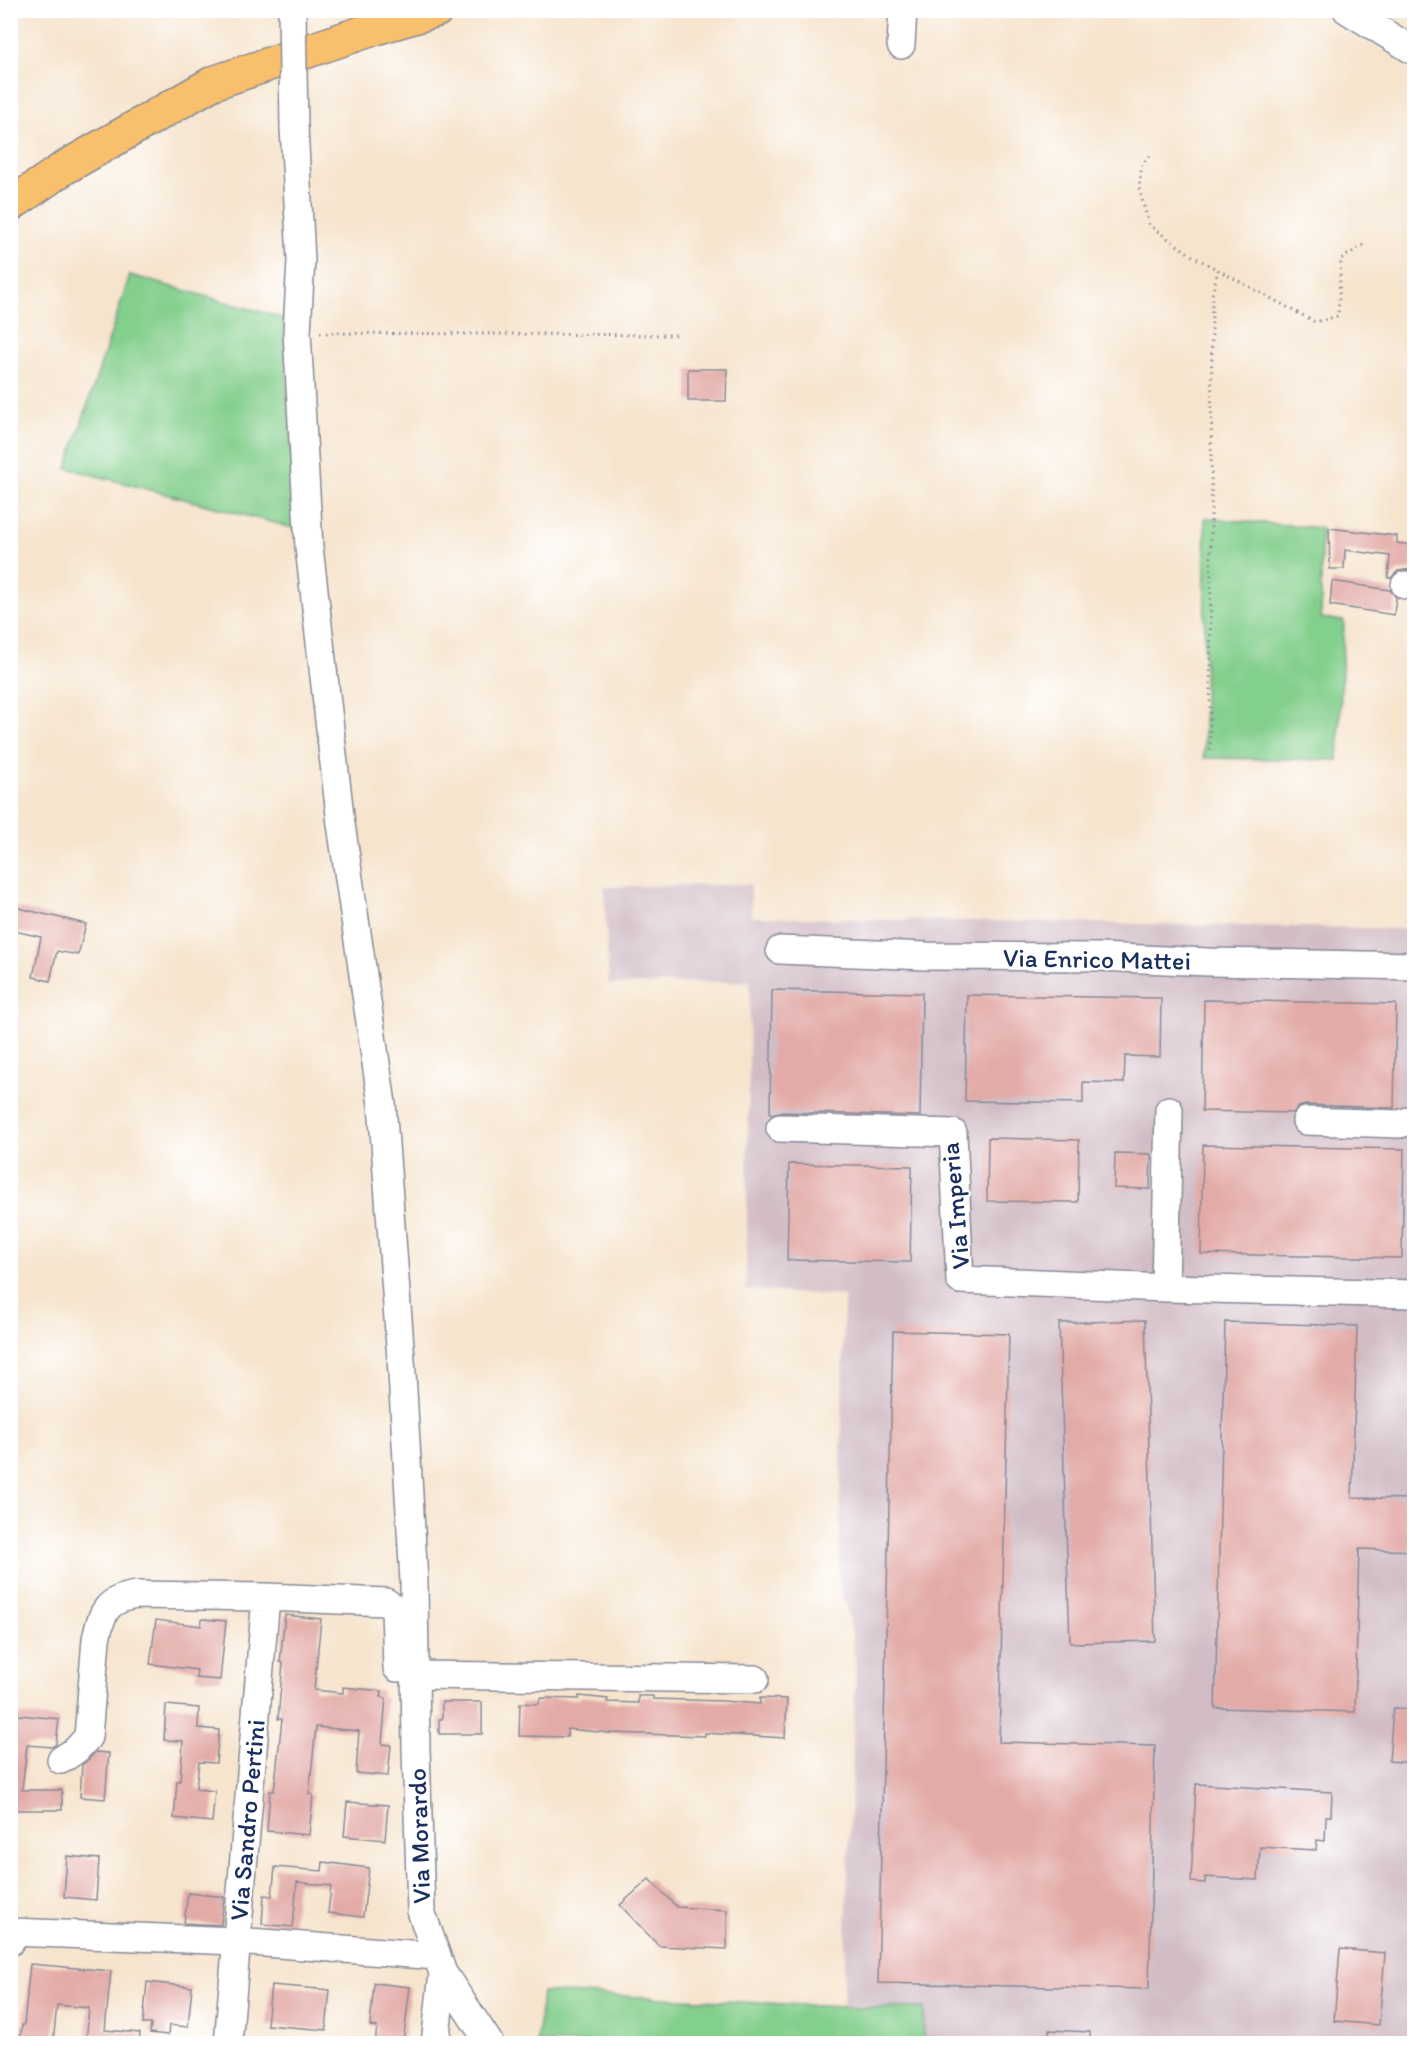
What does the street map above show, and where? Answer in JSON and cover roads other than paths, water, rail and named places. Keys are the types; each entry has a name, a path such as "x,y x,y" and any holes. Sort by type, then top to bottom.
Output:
{"main road":[{"path":"10,205 64,168 213,83 437,10"}],"street":[{"name":"Via Morardo","path":"292,10 294,127 301,260 297,332 309,547 341,824 382,1104 414,1582 415,1717 421,1911 440,1964 490,2043"},
{"path":"901,45 903,10"},
{"path":"1347,10 1414,51"},
{"name":"Via Enrico Mattei","path":"780,950 939,956 1098,957 1209,962 1414,966"},
{"path":"1166,1287 1169,1110"},
{"path":"1306,1122 1400,1124 1414,1119"},
{"name":"Via Imperia","path":"780,1128 953,1133 960,1280 1414,1294"},
{"path":"61,1760 76,1750 88,1737 96,1639 100,1620 107,1606 126,1597 137,1595 386,1602 395,1609 399,1697 415,1717"},
{"name":"Via Sandro Pertini","path":"228,2043 266,1597"},
{"path":"415,1675 755,1679"},
{"path":"11,1937 236,1941 440,1964 435,2043"}]}
